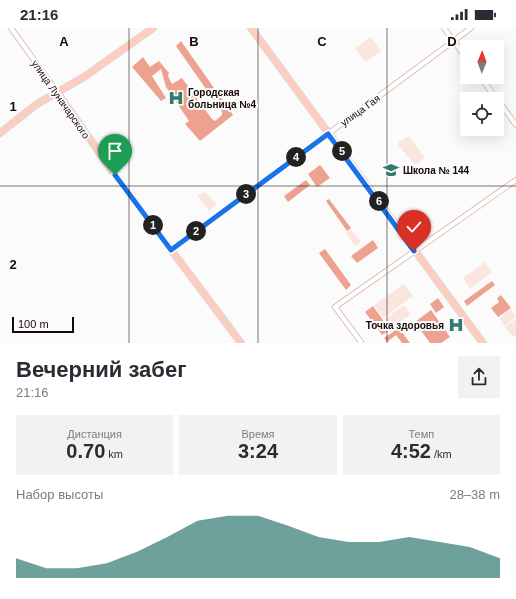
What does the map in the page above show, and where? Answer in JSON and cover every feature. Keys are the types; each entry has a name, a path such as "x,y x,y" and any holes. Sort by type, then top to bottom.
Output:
{"main road":[{"path":"0,133 37,104 84,77 153,28"},
{"path":"251,28 483,343"},
{"name":"улица Луначарского","path":"57,92 115,175 241,343"}],"street":[{"name":"улица Луначарского","path":"11,28 57,92"},
{"path":"444,28 460,50"},
{"name":"улица Гая","path":"171,250 471,28"},
{"path":"485,84 492,92"},
{"path":"504,109 516,125"},
{"path":"361,342 335,307 516,180"}],"shaded area":[{"path":"371,37 381,51 365,62 355,48"},
{"path":"181,41 233,115 200,141 185,124 189,121 166,87 161,69 152,76 166,98 161,101 132,67 143,57 150,67 159,61 169,73 168,76 172,84 182,78 215,121 222,115 222,112 176,46"},
{"path":"409,136 425,158 415,165 398,145 399,142"},
{"path":"320,165 330,178 317,187 308,174"},
{"path":"306,180 310,185 288,202 284,196"},
{"path":"205,192 217,204 209,211 197,195"},
{"path":"329,199 351,228 347,231 326,201"},
{"path":"351,229 361,242 355,246 346,233"},
{"path":"373,240 378,248 357,263 351,256"},
{"path":"325,249 351,285 346,290 319,253"},
{"path":"485,262 492,272 470,289 463,278"},
{"path":"492,281 495,285 467,306 464,301"},
{"path":"404,284 413,296 383,318 374,305"},
{"path":"501,295 511,308 498,317 491,308 499,302 497,298"},
{"path":"438,298 444,307 436,313 430,304"},
{"path":"404,305 411,314 391,329 385,319"},
{"path":"373,306 390,330 382,335 365,312"},
{"path":"511,309 516,317 505,326 499,318"},
{"path":"431,310 450,337 441,343 430,343 415,322"},
{"path":"516,319 516,335 513,337 505,327"},
{"path":"399,328 410,343 402,343 396,335 387,342 384,338"}],"place":[{"name":"Городская больница №4","path":"176,98"},
{"name":"Школа № 144","path":"391,170"},
{"name":"Точка здоровья","path":"456,325"}],"route":[{"path":"115,175 171,250 328,134 356,170 414,251"}]}
